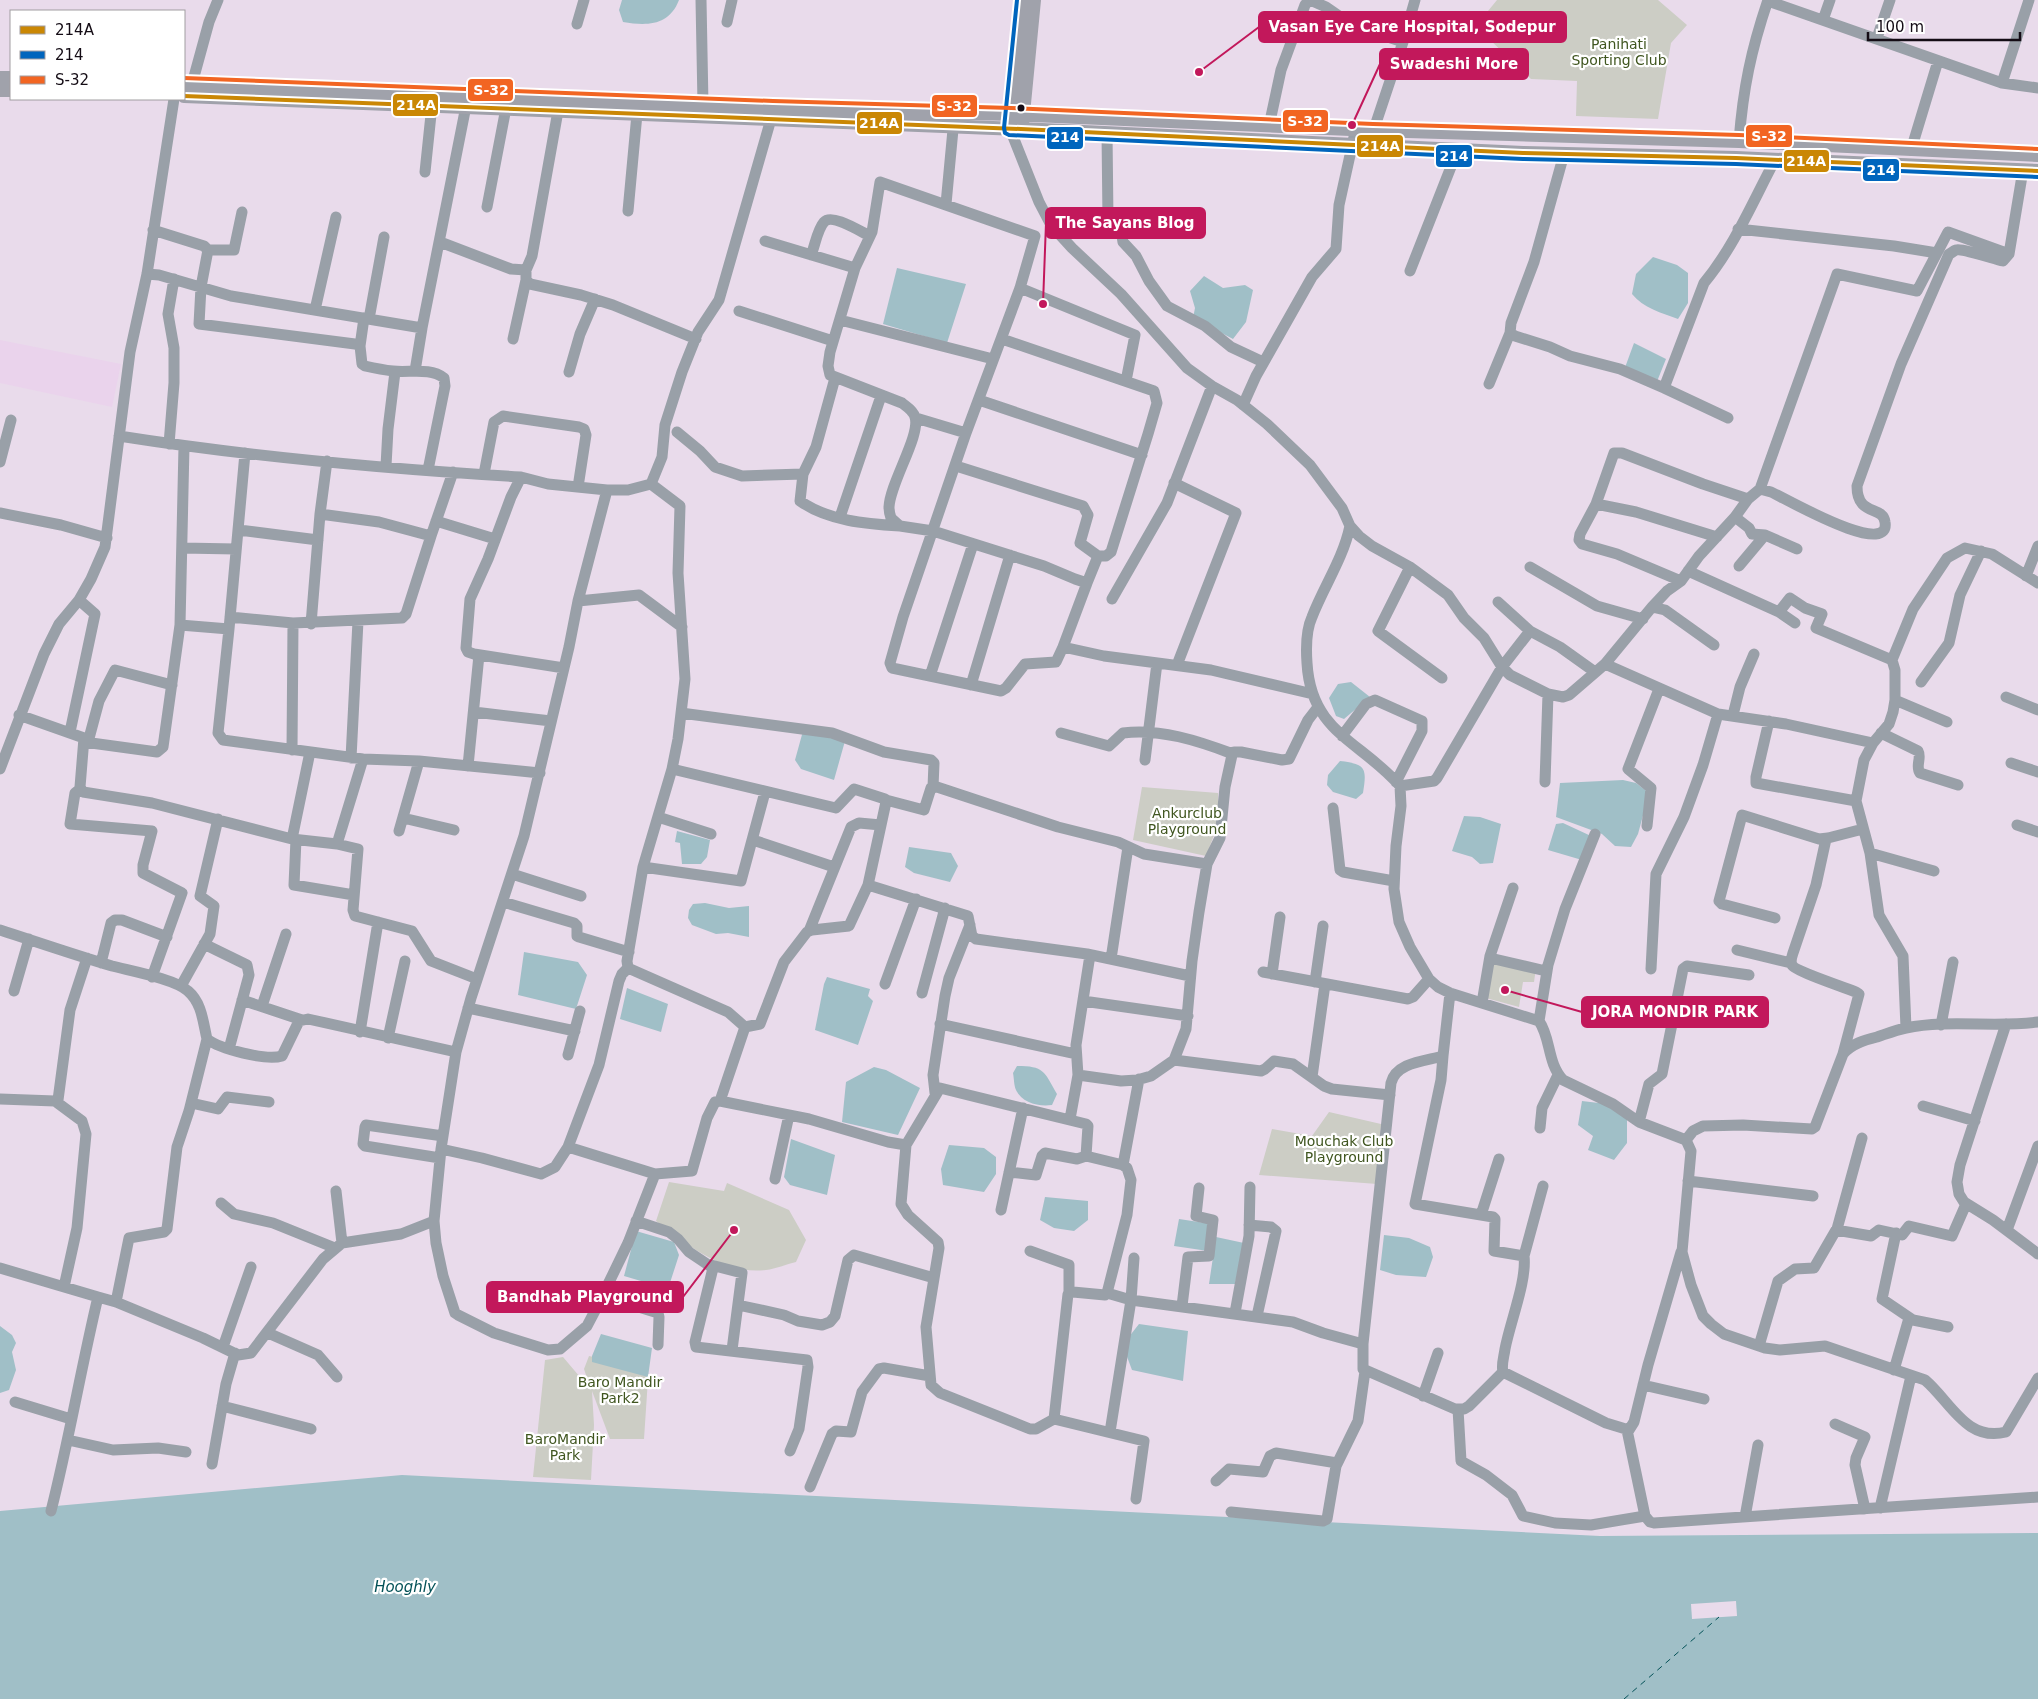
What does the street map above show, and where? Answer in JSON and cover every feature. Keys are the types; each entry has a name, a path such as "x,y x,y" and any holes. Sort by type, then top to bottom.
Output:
{"main road":[{"path":"1016,133 1023,0"},
{"path":"1017,114 1034,0"},
{"path":"186,88 1017,114 1374,130 1738,141 2038,156"},
{"path":"186,88 432,105 953,128 1016,133 1107,133 1564,154 1775,160 2038,171"}],"street":[{"path":"186,88 218,0"},
{"path":"577,24 584,0"},
{"path":"701,0 702,104"},
{"path":"727,22 732,0"},
{"path":"1269,126 1286,54 1305,5 1309,0 1326,7 1352,25 1403,42"},
{"path":"1369,144 1415,0"},
{"path":"1738,141 1743,93 1753,42 1768,0 1877,38 1888,44 2002,82 2038,88"},
{"path":"1822,20 1830,0"},
{"path":"1877,38 1890,0"},
{"path":"2002,82 2029,0"},
{"path":"1911,150 1938,61"},
{"path":"0,769 19,715 44,654 59,624 79,600 105,547 130,352 147,274 174,100"},
{"path":"425,172 432,105"},
{"path":"415,370 432,270 440,242 466,106"},
{"path":"487,207 506,108"},
{"path":"513,339 526,275 532,256 558,111"},
{"path":"946,204 954,112"},
{"path":"628,211 637,114"},
{"path":"651,484 662,457 665,426 696,339 719,300 772,120"},
{"path":"1243,405 1263,362 1312,278 1336,250 1339,205 1356,128"},
{"path":"1016,133 1035,193 1051,224 1072,248 1121,294 1187,368 1243,405 1267,424 1310,466 1342,508 1350,526 1359,536 1372,546 1410,567 1448,595 1464,618 1484,638 1502,667 1510,675 1548,694 1563,697 1569,695 1605,664 1652,607 1667,591 1681,581 1699,556 1735,517 1748,499 1760,489 1837,274 1917,291 1948,232 2009,254"},
{"path":"1107,133 1108,220 1121,230 1123,242 1136,256 1149,281 1167,306 1205,326 1231,347 1263,362"},
{"path":"1410,271 1458,149"},
{"path":"1489,384 1510,333 1511,323 1534,262 1564,154"},
{"path":"1664,388 1704,283 1714,271 1775,160"},
{"path":"1760,489 1771,492 1847,529 1872,535 1881,533 1885,529 1885,520 1882,515 1862,505 1857,497 1858,486 1901,364 1949,254 1956,250 2003,261 2009,254 2023,170"},
{"path":"966,433 916,418 911,410 902,403 830,376 828,366 833,341 856,268 870,236 880,182 1035,236 1020,288 1002,339 992,359 932,531 890,666 895,670 1002,691 1025,664 1056,662 1098,556"},
{"path":"153,230 204,246 208,250 234,250 242,212"},
{"path":"315,310 336,217"},
{"path":"811,255 823,223 828,219 836,220 870,236"},
{"path":"1738,229 1894,246 1936,253"},
{"path":"384,236 360,346 362,364 395,372 415,370 440,374 444,378 445,386 428,470"},
{"path":"765,240 856,268"},
{"path":"440,242 526,275 530,284 594,299 645,317 696,339"},
{"path":"208,250 201,287 198,324 360,346"},
{"path":"147,274 231,296 422,328"},
{"path":"170,444 174,348 168,314 174,280"},
{"path":"1020,288 1136,335 1126,381"},
{"path":"569,372 580,334 594,299"},
{"path":"739,311 833,341"},
{"path":"840,320 992,359"},
{"path":"1510,333 1550,346 1570,356 1620,369 1728,418"},
{"path":"956,466 1083,506 1088,515 1080,543 1098,556 1106,556 1111,552 1157,403 1154,391 1002,339"},
{"path":"386,466 388,429 395,372"},
{"path":"835,378 816,447 803,474 800,501 813,510 863,524 900,526 932,531 1044,566 1087,583"},
{"path":"1112,599 1166,503 1212,386"},
{"path":"840,517 881,396"},
{"path":"979,400 1142,455"},
{"path":"484,474 494,422 503,416 584,429 586,435 578,487"},
{"path":"900,526 891,518 889,507 914,430 916,418"},
{"path":"0,462 11,420"},
{"path":"677,432 700,451 714,467 742,476 803,474"},
{"path":"119,436 184,446 327,461 521,477 548,484 607,490 628,490 651,484"},
{"path":"19,715 70,732 84,738 86,742 160,752 165,738 180,624 184,446"},
{"path":"245,452 220,737 223,740 351,758 419,761 540,773"},
{"path":"1681,581 1617,554 1582,544 1579,540 1580,534 1596,504 1614,453 1622,453 1748,499"},
{"path":"311,624 320,514 327,461"},
{"path":"230,617 311,624 399,619 404,616 454,472"},
{"path":"521,477 511,497 470,599 466,648 470,653 479,655 564,668"},
{"path":"1174,483 1236,513 1177,665"},
{"path":"443,1136 366,1125 363,1144 365,1146 482,1158 541,1174 555,1167 568,1147 598,1064 619,980 628,968 643,867 672,768 685,679 678,573 680,506 651,484"},
{"path":"607,490 578,601 540,773 512,874 477,979 456,1052 440,1154 434,1221 436,1243 443,1276 455,1313 494,1333 548,1350 560,1349 587,1326 628,1243 654,1174"},
{"path":"1596,504 1636,512 1717,537"},
{"path":"320,514 379,522 431,536"},
{"path":"0,515 61,525 107,538"},
{"path":"1735,517 1749,528 1752,534 1765,535 1797,549"},
{"path":"436,521 495,539"},
{"path":"1350,526 1340,561 1324,588 1310,620 1306,649 1308,676 1313,694 1324,718 1398,784 1434,781 1437,778 1502,667 1530,631"},
{"path":"239,530 318,540"},
{"path":"1739,566 1765,535"},
{"path":"930,676 973,544"},
{"path":"2026,576 2038,546"},
{"path":"182,548 236,549"},
{"path":"1906,1028 1902,956 1879,915 1870,853 1856,802 1864,760 1873,743 1888,724 1895,700 1895,670 1892,660 1913,609 1947,558 1966,548 1992,554 2038,583"},
{"path":"1921,682 1949,643 1960,595 1981,551"},
{"path":"971,686 1010,555"},
{"path":"1410,567 1378,632 1442,678"},
{"path":"1530,567 1596,606 1643,619"},
{"path":"1688,571 1779,612 1795,623"},
{"path":"578,601 639,595 682,627"},
{"path":"1779,612 1790,598 1805,608 1822,614 1816,628 1892,660"},
{"path":"70,732 95,614 79,600"},
{"path":"1498,602 1530,631 1560,647 1595,672"},
{"path":"1652,607 1664,610 1714,645"},
{"path":"351,758 358,621"},
{"path":"292,750 293,623"},
{"path":"180,624 229,629"},
{"path":"1062,647 1104,656 1211,670 1313,694"},
{"path":"1733,715 1739,690 1754,654"},
{"path":"468,766 479,655"},
{"path":"1146,760 1157,663"},
{"path":"1605,664 1718,714 1770,721 1873,743"},
{"path":"152,977 182,893 143,873 143,865 152,831 70,824 75,794 80,789 86,742 99,701 114,670 172,685"},
{"path":"1647,826 1651,788 1628,769 1658,688"},
{"path":"1545,782 1548,694"},
{"path":"2006,697 2038,710"},
{"path":"1342,736 1371,700 1375,700 1422,721 1422,731 1398,784 1401,806 1394,881 1399,922 1410,948 1429,979 1450,994 1539,1020"},
{"path":"1895,700 1947,722"},
{"path":"1060,733 1109,746 1123,733 1148,733 1198,742 1233,754 1241,752 1282,760 1289,759 1308,720 1318,707"},
{"path":"474,712 551,721"},
{"path":"672,768 836,808 855,789 924,810 933,787 934,763 930,760 888,752 832,734 681,713"},
{"path":"1651,969 1656,874 1684,816 1703,765 1718,714"},
{"path":"1770,721 1756,783 1856,802"},
{"path":"1881,733 1918,751 1920,755 1918,769 1920,773 1958,785"},
{"path":"310,752 294,839 294,885 354,895"},
{"path":"1078,1075 1121,1081 1151,1076 1174,1060 1181,1046 1188,1016 1190,976 1207,864 1220,838 1224,787 1233,754"},
{"path":"337,844 363,759"},
{"path":"399,831 419,761"},
{"path":"2010,763 2038,772"},
{"path":"933,787 1058,827 1118,842 1144,854 1207,864"},
{"path":"80,789 83,792 152,803 294,839 337,844 358,850 353,912 355,916 412,930 431,961 477,979"},
{"path":"643,867 740,882 765,792"},
{"path":"809,931 849,926 868,884 886,800"},
{"path":"1333,808 1340,870 1394,881"},
{"path":"1775,918 1722,904 1718,901 1742,814 1826,839 1863,828"},
{"path":"658,817 711,834"},
{"path":"403,818 454,830"},
{"path":"181,986 210,934 214,908 212,904 200,896 218,819"},
{"path":"744,1027 760,1024 784,962 809,931 851,827 859,823 881,825"},
{"path":"2017,825 2038,832"},
{"path":"1595,834 1565,909 1546,971 1539,1020 1545,1030 1550,1057 1558,1075 1563,1080 1613,1104 1639,1122 1686,1140 1691,1151 1682,1252 1633,1426 1627,1430"},
{"path":"1791,963 1816,885 1826,839"},
{"path":"752,840 834,866"},
{"path":"1111,960 1128,847"},
{"path":"1870,853 1934,871"},
{"path":"512,874 581,896"},
{"path":"868,884 968,916 972,936 976,939 1090,955 1190,976"},
{"path":"1482,1003 1490,958 1513,888"},
{"path":"885,984 916,899"},
{"path":"503,902 574,923 577,936 629,952"},
{"path":"922,993 945,908"},
{"path":"1280,917 1267,973 1408,999 1413,997 1429,979"},
{"path":"102,962 112,923 115,920 122,920 167,937"},
{"path":"360,1032 378,922"},
{"path":"936,1093 933,1079 940,1024 949,978 970,925"},
{"path":"1312,1078 1323,926"},
{"path":"0,930 87,958 173,982 187,990 199,1007 207,1039 191,1103 177,1147 167,1228 164,1232 129,1238 116,1302"},
{"path":"262,1006 286,934"},
{"path":"14,991 29,939"},
{"path":"204,944 247,965 249,976 229,1049"},
{"path":"1686,1140 1693,1131 1702,1126 1812,1129 1815,1127 1843,1054 1859,994 1806,973 1793,967 1791,963 1737,950"},
{"path":"1070,1119 1078,1075 1076,1054 1090,955"},
{"path":"55,1101 58,1098 70,1010 87,958"},
{"path":"1490,958 1546,971"},
{"path":"388,1038 405,961"},
{"path":"1941,1025 1953,962"},
{"path":"1639,1122 1649,1084 1662,1074 1683,969 1687,966 1749,975"},
{"path":"628,968 728,1012 744,1027"},
{"path":"1450,994 1441,1080 1415,1204 1493,1217 1494,1251 1524,1256"},
{"path":"242,1000 302,1020 308,1019 456,1052"},
{"path":"1083,1001 1188,1016"},
{"path":"468,1008 575,1031"},
{"path":"568,1055 580,1011"},
{"path":"207,1039 229,1049 273,1058 282,1056 299,1022 302,1020"},
{"path":"1843,1054 1848,1048 1864,1040 1906,1028 2038,1022"},
{"path":"940,1024 1076,1054"},
{"path":"2006,1024 1960,1165 1957,1182 1959,1194 1966,1204 2007,1230 2038,1254"},
{"path":"720,1101 744,1027"},
{"path":"1443,1056 1400,1068 1393,1077 1362,1366 1365,1371 1458,1409 1464,1409 1469,1406 1503,1372"},
{"path":"1174,1060 1261,1071 1274,1061 1292,1064 1324,1086 1332,1089 1346,1092 1390,1095"},
{"path":"1540,1128 1542,1109 1558,1075"},
{"path":"1123,1165 1139,1079"},
{"path":"1086,1156 1088,1124 940,1088 906,1144 900,1204 938,1242 939,1248 926,1336 931,1386 940,1393 1030,1429 1036,1429 1054,1419 1141,1439 1144,1442 1136,1499"},
{"path":"191,1103 218,1109 227,1097 269,1102"},
{"path":"0,1099 55,1101 82,1121 86,1134 76,1228 64,1288"},
{"path":"568,1147 654,1174 692,1171 706,1118 715,1102 720,1101 789,1115 888,1142 906,1144"},
{"path":"1922,1106 1975,1121"},
{"path":"1001,1210 1023,1108"},
{"path":"775,1179 789,1115"},
{"path":"1758,1346 1778,1281 1794,1269 1814,1267 1837,1230 1862,1138"},
{"path":"2007,1230 2038,1146"},
{"path":"1009,1172 1036,1175 1042,1156 1045,1153 1077,1159 1086,1156 1123,1165 1130,1174 1132,1187 1127,1215 1107,1293"},
{"path":"1481,1215 1499,1159"},
{"path":"1688,1180 1812,1196"},
{"path":"1503,1372 1502,1364 1508,1329 1523,1274 1524,1256 1543,1186"},
{"path":"1235,1313 1249,1225 1250,1187"},
{"path":"1182,1306 1188,1257 1207,1256 1210,1252 1213,1220 1196,1216 1199,1188"},
{"path":"0,1268 116,1302 243,1356 251,1353 324,1259 338,1245 336,1191"},
{"path":"221,1203 234,1214 273,1223 338,1245 401,1234 434,1221"},
{"path":"1837,1230 1870,1236 1879,1230 1903,1234 1909,1226 1953,1236 1966,1204"},
{"path":"636,1221 669,1232 692,1254 711,1265 742,1273 732,1350"},
{"path":"1249,1225 1271,1227 1276,1231 1257,1316"},
{"path":"1896,1233 1882,1298 1909,1318 1948,1327"},
{"path":"1030,1251 1069,1265 1069,1293 1054,1419"},
{"path":"1682,1252 1690,1285 1703,1316 1724,1334 1758,1346 1780,1350 1825,1346 1925,1380 1935,1389 1964,1424 1980,1432 1998,1434 2006,1432 2038,1378"},
{"path":"738,1305 824,1326 835,1316 848,1260 854,1255 934,1278"},
{"path":"1110,1432 1131,1300 1134,1258"},
{"path":"711,1265 713,1270 695,1345 807,1360 808,1367 801,1422 790,1451"},
{"path":"223,1347 251,1267"},
{"path":"1069,1293 1105,1295 1107,1293 1131,1300 1257,1316 1297,1323 1323,1333 1363,1344"},
{"path":"603,1296 658,1313 658,1345"},
{"path":"51,1511 98,1297"},
{"path":"1894,1370 1909,1318"},
{"path":"268,1333 318,1354 337,1377"},
{"path":"212,1464 222,1406 235,1353"},
{"path":"1423,1396 1438,1353"},
{"path":"810,1487 833,1432 851,1432 861,1395 879,1370 884,1368 930,1376"},
{"path":"1231,1512 1326,1520 1337,1463 1356,1425 1365,1371"},
{"path":"1503,1372 1606,1422 1627,1430"},
{"path":"1880,1508 1911,1376"},
{"path":"1643,1385 1704,1399"},
{"path":"15,1402 71,1419"},
{"path":"222,1406 311,1429"},
{"path":"1458,1409 1461,1461 1486,1475 1512,1495 1523,1516 1555,1523 1591,1525 1645,1516"},
{"path":"1834,1424 1865,1437 1855,1465 1865,1509"},
{"path":"1627,1430 1645,1516 1650,1522 1654,1523 2038,1497"},
{"path":"68,1440 112,1450 158,1448 186,1452"},
{"path":"1745,1517 1758,1445"},
{"path":"1216,1481 1230,1469 1263,1472 1270,1456 1276,1453 1337,1463"}],"shaded area":[{"path":"0,340 121,364 112,407 0,383"}],"green space":[{"name":"Panihati Sporting Club","path":"1497,0 1658,0 1687,25 1671,43 1658,119 1576,116 1577,81 1531,79 1488,38 1476,33 1488,11"},
{"name":"Ankurclub Playground","path":"1142,787 1218,793 1218,825 1206,856 1133,840"},
{"path":"1491,959 1536,968 1534,982 1523,982 1519,1007 1486,998"},
{"name":"Mouchak Club Playground","path":"1329,1112 1381,1124 1377,1184 1259,1175 1272,1129 1312,1136"},
{"path":"669,1182 724,1191 727,1183 789,1210 806,1240 796,1262 766,1270 735,1268 721,1263 694,1248 656,1221"},
{"name":"BaroMandir Park","path":"589,1356 647,1369 644,1439 610,1439 592,1391 594,1425 591,1480 533,1477 545,1360 563,1357 591,1390 584,1369"}],"water":[{"path":"622,0 679,0 675,9 663,19 649,24 640,24 623,22 619,10"},
{"path":"1653,257 1677,265 1688,273 1688,303 1678,319 1647,306 1632,294 1636,274"},
{"path":"897,268 966,284 947,343 883,324"},
{"path":"1204,276 1223,288 1245,285 1253,290 1246,322 1233,339 1193,318 1195,308 1190,291"},
{"path":"1634,343 1666,359 1656,384 1623,373"},
{"path":"1351,682 1370,697 1344,719 1336,716 1329,698 1338,684"},
{"path":"803,731 845,741 834,780 801,769 795,760"},
{"path":"1340,761 1355,764 1363,769 1365,778 1363,793 1356,799 1333,792 1327,785 1328,775"},
{"path":"1623,780 1636,783 1649,793 1638,834 1631,847 1615,846 1602,834 1556,817 1560,783"},
{"path":"1464,816 1480,817 1501,824 1493,863 1480,864 1472,857 1452,851"},
{"path":"1563,823 1591,836 1582,860 1548,850 1556,824"},
{"path":"677,831 710,840 707,857 701,864 682,864 680,843 675,842"},
{"path":"909,847 951,853 958,866 950,882 914,873 905,867"},
{"path":"705,903 729,908 749,906 749,937 728,933 716,934 692,925 688,918 689,910 693,904"},
{"path":"524,952 578,962 587,975 576,1009 518,995"},
{"path":"827,977 870,989 868,996 873,1001 858,1045 815,1030"},
{"path":"627,988 668,1004 661,1032 620,1019"},
{"path":"1017,1066 1033,1067 1046,1075 1057,1094 1052,1105 1031,1103 1022,1098 1015,1088 1013,1073"},
{"path":"874,1067 886,1070 920,1088 898,1135 842,1122 846,1082"},
{"path":"1582,1101 1607,1104 1627,1116 1627,1143 1614,1160 1588,1150 1593,1136 1578,1125"},
{"path":"791,1139 835,1155 827,1195 790,1185 784,1177"},
{"path":"949,1145 984,1148 996,1157 996,1174 984,1192 943,1185 941,1169"},
{"path":"1045,1197 1088,1201 1088,1220 1074,1231 1054,1228 1040,1220"},
{"path":"1179,1219 1212,1224 1208,1251 1174,1246"},
{"path":"636,1231 674,1242 679,1255 668,1289 624,1276"},
{"path":"1384,1235 1409,1238 1430,1247 1433,1257 1426,1277 1396,1275 1380,1270"},
{"path":"1216,1237 1244,1243 1235,1284 1209,1284"},
{"path":"1139,1324 1188,1331 1183,1381 1132,1370 1126,1354 1128,1338"},
{"path":"0,1326 12,1335 16,1343 12,1352 16,1370 9,1390 0,1393"},
{"path":"601,1334 652,1348 648,1377 592,1362 592,1356"},
{"name":"Hooghly","path":"402,1475 1600,1536 2038,1533 2038,1699 0,1699 0,1511"}],"pier":[{"path":"1736,1601 1737,1616 1692,1619 1691,1604"}],"ferry route":[{"path":"1624,1699 1719,1617"}],"transit line":[{"name":"214","path":"1017,0 1004,128 1005,133 1009,135 1523,159 1736,164 2038,177"},
{"name":"S-32","path":"185,78 773,101 1011,108 1373,124 1739,135 2038,149"},
{"name":"214A","path":"185,96 1021,129 1523,153 1736,158 2038,171"}],"place":[{"name":"Vasan Eye Care Hospital, Sodepur","path":"1199,72"},
{"name":"Swadeshi More","path":"1352,125"},
{"name":"The Sayans Blog","path":"1043,304"},
{"name":"JORA MONDIR PARK","path":"1505,990"},
{"name":"Bandhab Playground","path":"734,1230"}],"park label":[{"name":"Baro Mandir Park2","path":"620,1390"}]}
